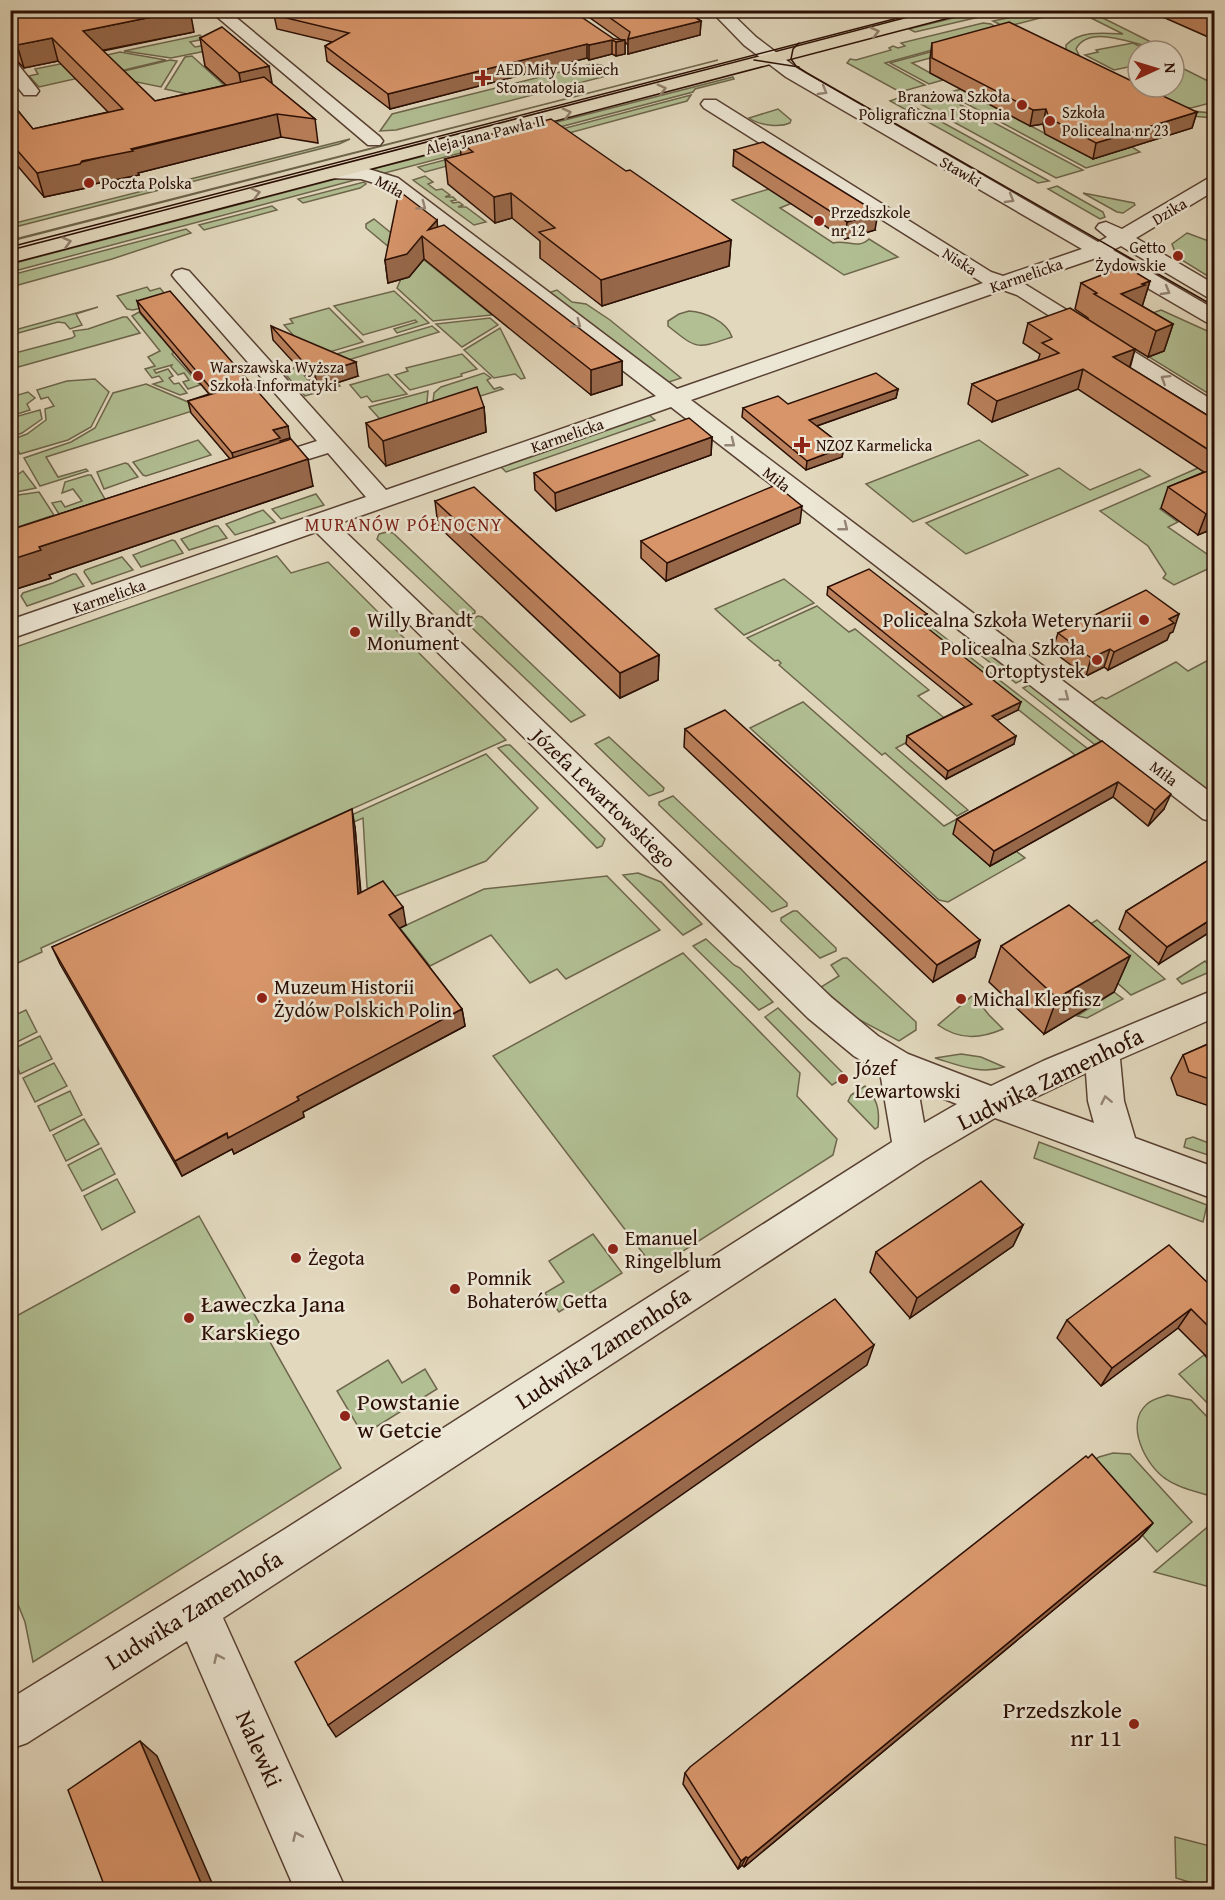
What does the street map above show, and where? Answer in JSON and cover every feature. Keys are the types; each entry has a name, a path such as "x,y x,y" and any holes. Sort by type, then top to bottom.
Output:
{"main road":[{"name":"Aleja Jana Pawła II","path":"10,257 959,10"},
{"path":"734,50 777,38"},
{"path":"355,146 393,137"}],"street":[{"path":"217,10 374,141"},
{"name":"Stawki","path":"718,10 754,44 793,74 1167,292 1215,317"},
{"path":"735,10 754,22"},
{"path":"777,38 817,66"},
{"path":"10,66 30,91"},
{"name":"Niska","path":"710,104 984,276 1024,291 1215,411"},
{"name":"Miła","path":"331,174 362,173 390,182 1215,811"},
{"name":"Dzika","path":"1123,237 1215,183"},
{"path":"1088,218 1215,293"},
{"name":"Karmelicka","path":"10,630 1098,250 1123,237"},
{"path":"182,275 382,500"},
{"path":"242,473 333,444"},
{"name":"Józefa Lewartowskiego","path":"320,522 820,1008 866,1046 896,1065 1215,1184"},
{"name":"Ludwika Zamenhofa","path":"10,1726 196,1610 911,1149 992,1102 1102,1051 1215,1003"},
{"path":"1102,1051 1106,1101 1119,1147"},
{"path":"896,1065 911,1149"},
{"name":"Nalewki","path":"196,1610 321,1890"}],"green space":[{"path":"985,10 1005,11 915,32 909,29"},
{"path":"1040,11 1067,11 1005,27 993,21"},
{"path":"1077,11 1089,11 1145,39 1126,41 1094,37 1083,41 1076,49 1080,57 1124,82 1066,53 1066,45 1078,37 1108,33 1123,34"},
{"path":"983,23 991,24 1001,31 885,63 925,85 900,92 847,63 850,59 856,60 891,50 889,48 893,46 898,48 905,46 901,43"},
{"path":"1003,32 1006,37 912,63 943,80 929,84 890,63"},
{"path":"200,35 204,39 190,42 195,47 212,44 231,46 171,58 124,51"},
{"path":"1126,44 1126,68 1114,70 1085,55 1098,52 1096,50"},
{"path":"120,52 166,60 116,72 94,58"},
{"path":"192,56 246,105 241,106 165,89 185,57"},
{"path":"90,58 110,71 39,87 29,76 38,74 35,69"},
{"path":"170,60 177,61 161,87 122,79 124,71"},
{"path":"718,60 11,241 11,240"},
{"path":"592,64 601,65 614,74 396,130 380,131 392,114"},
{"path":"1186,70 1214,84 1214,102 1191,108 1183,107 1168,99 1186,99"},
{"path":"733,77 734,79 695,89 693,92 381,174 369,170"},
{"path":"961,89 1093,159 1132,147 1140,152 1086,168 952,96 959,94 954,91"},
{"path":"691,95 687,101 425,172 418,167"},
{"path":"942,95 1083,170 1056,178 917,102"},
{"path":"898,98 1049,181 1038,183 890,101"},
{"path":"1162,101 1196,111 1214,113 1214,118 1191,116"},
{"path":"778,109 791,120 790,123 769,125 749,118"},
{"path":"350,139 339,144 11,228 11,224"},
{"path":"351,175 366,177 11,272 11,264"},
{"path":"425,176 433,182 428,184 450,195 445,197 453,197 456,200 451,201 453,203 459,202 463,205 458,207 466,207 486,222 474,225 413,180"},
{"path":"364,182 366,184 360,188 303,203 298,199"},
{"path":"1057,186 1103,212 1105,217 1100,219 1048,189"},
{"path":"769,189 792,203 780,208 833,243 861,244 869,239 898,257 844,275 732,200"},
{"path":"1083,193 1135,205 1123,213 1117,212"},
{"path":"272,206 277,210 204,230 199,225"},
{"path":"374,219 492,315 433,321 397,288 408,263 366,228 366,224"},
{"path":"186,229 191,233 112,259 11,287 11,275"},
{"path":"1187,233 1214,243 1214,280 1177,257 1172,244"},
{"path":"147,287 150,291 160,288 171,301 133,310 127,309 117,296"},
{"path":"557,290 572,302 586,304 610,320 681,378 669,382 663,380 550,294"},
{"path":"394,291 429,323 397,333 394,329 417,322 415,320 363,335 334,306"},
{"path":"98,307 76,314 82,325 70,329 65,323 58,322 11,335 11,331"},
{"path":"329,308 363,342 313,357 284,325 293,323 290,319"},
{"path":"1161,310 1214,334 1214,397 1149,357 1164,351 1138,318"},
{"path":"689,311 714,318 725,326 732,337 704,345 686,340 668,326 668,321"},
{"path":"139,312 200,385 188,389 183,382 189,380 184,373 178,375 171,367 172,365 154,370 156,373 168,369 173,376 169,378 174,384 179,383 187,393 180,395 153,384 163,381 159,376 152,378 145,369 155,366 148,357 160,351 132,316"},
{"path":"127,317 140,333 11,369 11,354 72,338 75,336 73,331 88,329"},
{"path":"490,318 498,325 462,347 436,324"},
{"path":"432,326 439,332 303,374 315,389 337,383 340,386 305,396 286,375 296,366"},
{"path":"500,328 525,378 521,379 515,374 494,378 464,350"},
{"path":"462,354 477,369 461,374 462,376 410,390 395,375 408,371 406,368"},
{"path":"484,373 491,378 487,380 494,389 500,387 503,389 432,411 434,393 441,387"},
{"path":"388,374 407,394 372,402 367,396 361,398 350,385"},
{"path":"95,379 109,392 91,427 68,440 20,454 11,440 27,434 46,420 45,409 54,406 48,397 41,399 37,390 67,381"},
{"path":"146,384 202,408 46,457 58,477 86,469 88,471 40,486 24,458 71,442 95,428 113,393"},
{"path":"428,391 426,412 388,428 369,407"},
{"path":"28,392 35,398 27,404 30,410 11,416 11,397"},
{"path":"40,410 42,419 22,433 11,437 11,418"},
{"path":"648,414 655,420 506,472 500,466"},
{"path":"198,440 211,455 146,476 133,462"},
{"path":"979,440 1028,475 913,522 866,484"},
{"path":"1214,461 1214,486 1160,509 1178,522 1168,527 1214,559 1214,566 1174,585 1163,578 1166,574 1148,546 1100,511"},
{"path":"125,463 138,477 104,489 97,472"},
{"path":"1059,468 1090,490 1140,469 1150,476 966,554 926,523"},
{"path":"23,471 36,488 11,493 11,479"},
{"path":"91,475 105,499 59,514 52,503 61,501 65,507 82,501 73,489 62,493 65,482"},
{"path":"39,492 54,515 15,528 11,520 11,496"},
{"path":"316,494 324,505 281,519 272,509"},
{"path":"263,510 275,522 235,535 226,524"},
{"path":"218,526 227,538 189,550 181,539"},
{"path":"393,533 475,613 461,618 377,539 379,534"},
{"path":"172,540 183,553 141,567 133,555"},
{"path":"277,556 291,573 328,562 506,740 41,948 42,952 11,966 10,649"},
{"path":"122,557 133,570 92,584 84,572 85,570"},
{"path":"76,574 84,586 27,606 21,596 23,593"},
{"path":"784,579 814,603 744,635 715,609"},
{"path":"817,606 849,632 855,629 929,690 918,696 948,721 896,748 968,810 957,816 885,753 882,755 779,665 781,663 778,660 775,661 747,638"},
{"path":"478,616 482,617 585,715 571,722 467,623"},
{"path":"925,622 1097,756 954,834 990,866 1016,851 1025,858 948,902 939,900 750,728 803,702 944,826 1075,755 915,627"},
{"path":"975,643 1022,680 1016,683 969,646"},
{"path":"1214,657 1214,802 1091,707 1091,703 1102,697 1106,699 1176,662 1188,671"},
{"path":"1029,685 1147,777 1141,781 1023,688"},
{"path":"609,737 664,788 663,791 649,796 595,744"},
{"path":"510,745 605,839 602,846 597,848 498,748"},
{"path":"486,754 538,808 486,861 380,902 367,887 363,818 318,837 314,832"},
{"path":"673,796 787,903 787,906 772,912 659,805 659,802"},
{"path":"638,873 661,882 702,924 683,935 623,875"},
{"path":"607,876 660,930 566,979 557,969 530,983 491,935 430,966 400,928 484,889"},
{"path":"797,911 836,948 836,951 820,958 781,921 781,918"},
{"path":"1097,920 1165,979 1131,995 1067,938"},
{"path":"706,939 740,968 773,1002 759,1010 693,946"},
{"path":"683,953 800,1073 797,1096 837,1139 833,1155 655,1269 493,1056"},
{"path":"847,958 916,1022 916,1030 899,1041 856,1018 821,987 839,976 831,965"},
{"path":"1205,961 1214,970 1182,984 1177,979"},
{"path":"1114,992 1123,999 1087,1018 1077,1016"},
{"path":"973,995 1003,1029 986,1035 970,1036 954,1033 938,1025"},
{"path":"778,1008 846,1076 832,1085 765,1017"},
{"path":"26,1010 37,1032 11,1045 11,1017"},
{"path":"40,1036 52,1059 20,1074 11,1050"},
{"path":"961,1054 981,1057 1004,1067 978,1070 935,1058"},
{"path":"54,1063 67,1086 35,1102 23,1078"},
{"path":"865,1086 875,1100 878,1110 878,1127 875,1129 848,1101 851,1095"},
{"path":"70,1091 82,1115 50,1131 38,1106"},
{"path":"84,1119 99,1144 66,1161 53,1135"},
{"path":"1193,1137 1214,1145 1214,1157 1184,1147 1186,1139"},
{"path":"1039,1142 1207,1205 1203,1222 1034,1158"},
{"path":"101,1148 115,1174 82,1191 68,1165"},
{"path":"117,1179 135,1212 102,1230 84,1196"},
{"path":"199,1216 341,1468 33,1662 25,1622 11,1587 11,1319"},
{"path":"593,1234 622,1273 559,1312 545,1293 564,1282 549,1261"},
{"path":"1204,1355 1214,1366 1214,1410 1179,1374"},
{"path":"388,1360 402,1383 425,1369 437,1389 363,1435 337,1391"},
{"path":"1168,1395 1191,1400 1214,1424 1214,1497 1183,1488 1166,1479 1151,1465 1140,1444 1137,1422 1140,1412 1149,1402"},
{"path":"1113,1453 1130,1454 1192,1522 1157,1552 1083,1467 1099,1457"},
{"path":"1214,1524 1214,1588 1154,1572 1210,1525"},
{"path":"1175,1837 1214,1847 1214,1889 1199,1889 1199,1885 1176,1878"}],"building":[{"path":"10,10 186,10 83,31 155,101 264,77 315,119 277,114 37,173 10,142 10,101 33,129 123,109 52,38 17,45 10,38"},
{"path":"282,10 571,10 614,39 625,40 587,44 388,94 325,46 349,33 274,15"},
{"path":"599,10 683,10 701,21 628,39 630,32"},
{"path":"1009,22 1126,78 1126,99 1169,99 1197,112 1096,143 1049,118 1046,109 1033,110 932,58 932,43"},
{"path":"222,27 269,66 239,73 200,38"},
{"path":"551,119 731,240 601,280 539,232 555,228 511,193 494,197 445,159 473,152 460,142"},
{"path":"763,142 878,213 847,222 734,150"},
{"path":"399,191 437,220 428,230 444,225 622,361 591,370 422,236 407,254 385,260"},
{"path":"1125,266 1150,281 1121,294 1173,324 1156,331 1094,294 1097,293 1081,283"},
{"name":"Warszawska Wyższa Szkoła Informatyki","path":"170,291 288,426 273,430 280,438 232,453 188,401 215,393 137,301"},
{"path":"1070,308 1135,349 1113,357 1215,420 1215,454 1083,369 997,401 972,384 1059,353 1042,343 1052,339 1028,323"},
{"path":"271,326 356,362 315,375"},
{"path":"876,373 898,389 809,420 844,447 807,461 743,408 778,396 788,404"},
{"path":"477,387 484,407 383,441 366,423"},
{"path":"689,418 712,437 555,493 534,473"},
{"path":"291,439 308,459 39,547 41,550 10,560 10,530"},
{"path":"1215,468 1215,510 1206,514 1168,487"},
{"path":"776,485 802,506 667,563 641,541"},
{"path":"474,487 659,655 620,673 435,501"},
{"path":"869,569 927,614 916,619 1021,702 992,716 1016,736 948,771 907,736 972,704 828,587"},
{"path":"1146,590 1179,614 1169,619 1174,623 1114,652 1110,649 1091,658 1058,633"},
{"path":"725,710 980,940 937,965 685,729"},
{"path":"1102,741 1171,794 1155,810 1118,782 994,851 957,819"},
{"name":"Muzeum Historii Żydów Polskich Polin","path":"352,809 358,894 383,881 403,907 389,915 462,1009 297,1097 299,1100 228,1138 227,1133 175,1161 52,947"},
{"path":"1215,856 1215,917 1167,947 1126,911"},
{"path":"1069,905 1130,956 1057,998 1001,946"},
{"path":"1215,1041 1215,1081 1189,1072 1183,1055"},
{"path":"981,1181 1023,1225 917,1298 876,1252"},
{"path":"1169,1245 1215,1290 1215,1333 1191,1309 1112,1368 1067,1320"},
{"path":"835,1299 874,1345 328,1725 295,1662"},
{"path":"1092,1454 1153,1523 748,1858 741,1861 685,1773 690,1767 1086,1456 1088,1458"},
{"path":"140,1741 204,1890 106,1890 68,1790"}],"tram line":[{"path":"798,44 929,10"},
{"path":"10,247 798,44"},
{"path":"797,67 791,59 793,49 798,44"},
{"path":"754,60 797,67"},
{"path":"797,67 1214,306"}],"place":[{"name":"AED Miły Uśmiech Stomatologia","path":"483,78"},
{"name":"Branżowa Szkoła Poligraficzna I Stopnia","path":"1022,105"},
{"name":"Szkoła Policealna nr 23","path":"1050,121"},
{"name":"Poczta Polska","path":"89,183"},
{"name":"Przedszkole nr 12","path":"819,221"},
{"name":"Getto Żydowskie","path":"1178,256"},
{"name":"Warszawska Wyższa Szkoła Informatyki","path":"198,376"},
{"name":"NZOZ Karmelicka","path":"802,445"},
{"name":"Policealna Szkoła Weterynarii","path":"1144,620"},
{"name":"Willy Brandt Monument","path":"355,632"},
{"name":"Policealna Szkoła Ortoptystek","path":"1097,660"},
{"name":"Muzeum Historii Żydów Polskich Polin","path":"262,998"},
{"name":"Michal Klepfisz","path":"961,999"},
{"name":"Józef Lewartowski","path":"843,1079"},
{"name":"Emanuel Ringelblum","path":"613,1249"},
{"name":"Żegota","path":"296,1258"},
{"name":"Pomnik Bohaterów Getta","path":"455,1289"},
{"name":"Ławeczka Jana Karskiego","path":"189,1318"},
{"name":"Powstanie w Getcie","path":"345,1416"},
{"name":"Przedszkole nr 11","path":"1134,1724"}],"district":[{"name":"MURANÓW PÓŁNOCNY","path":"404,525"}]}
